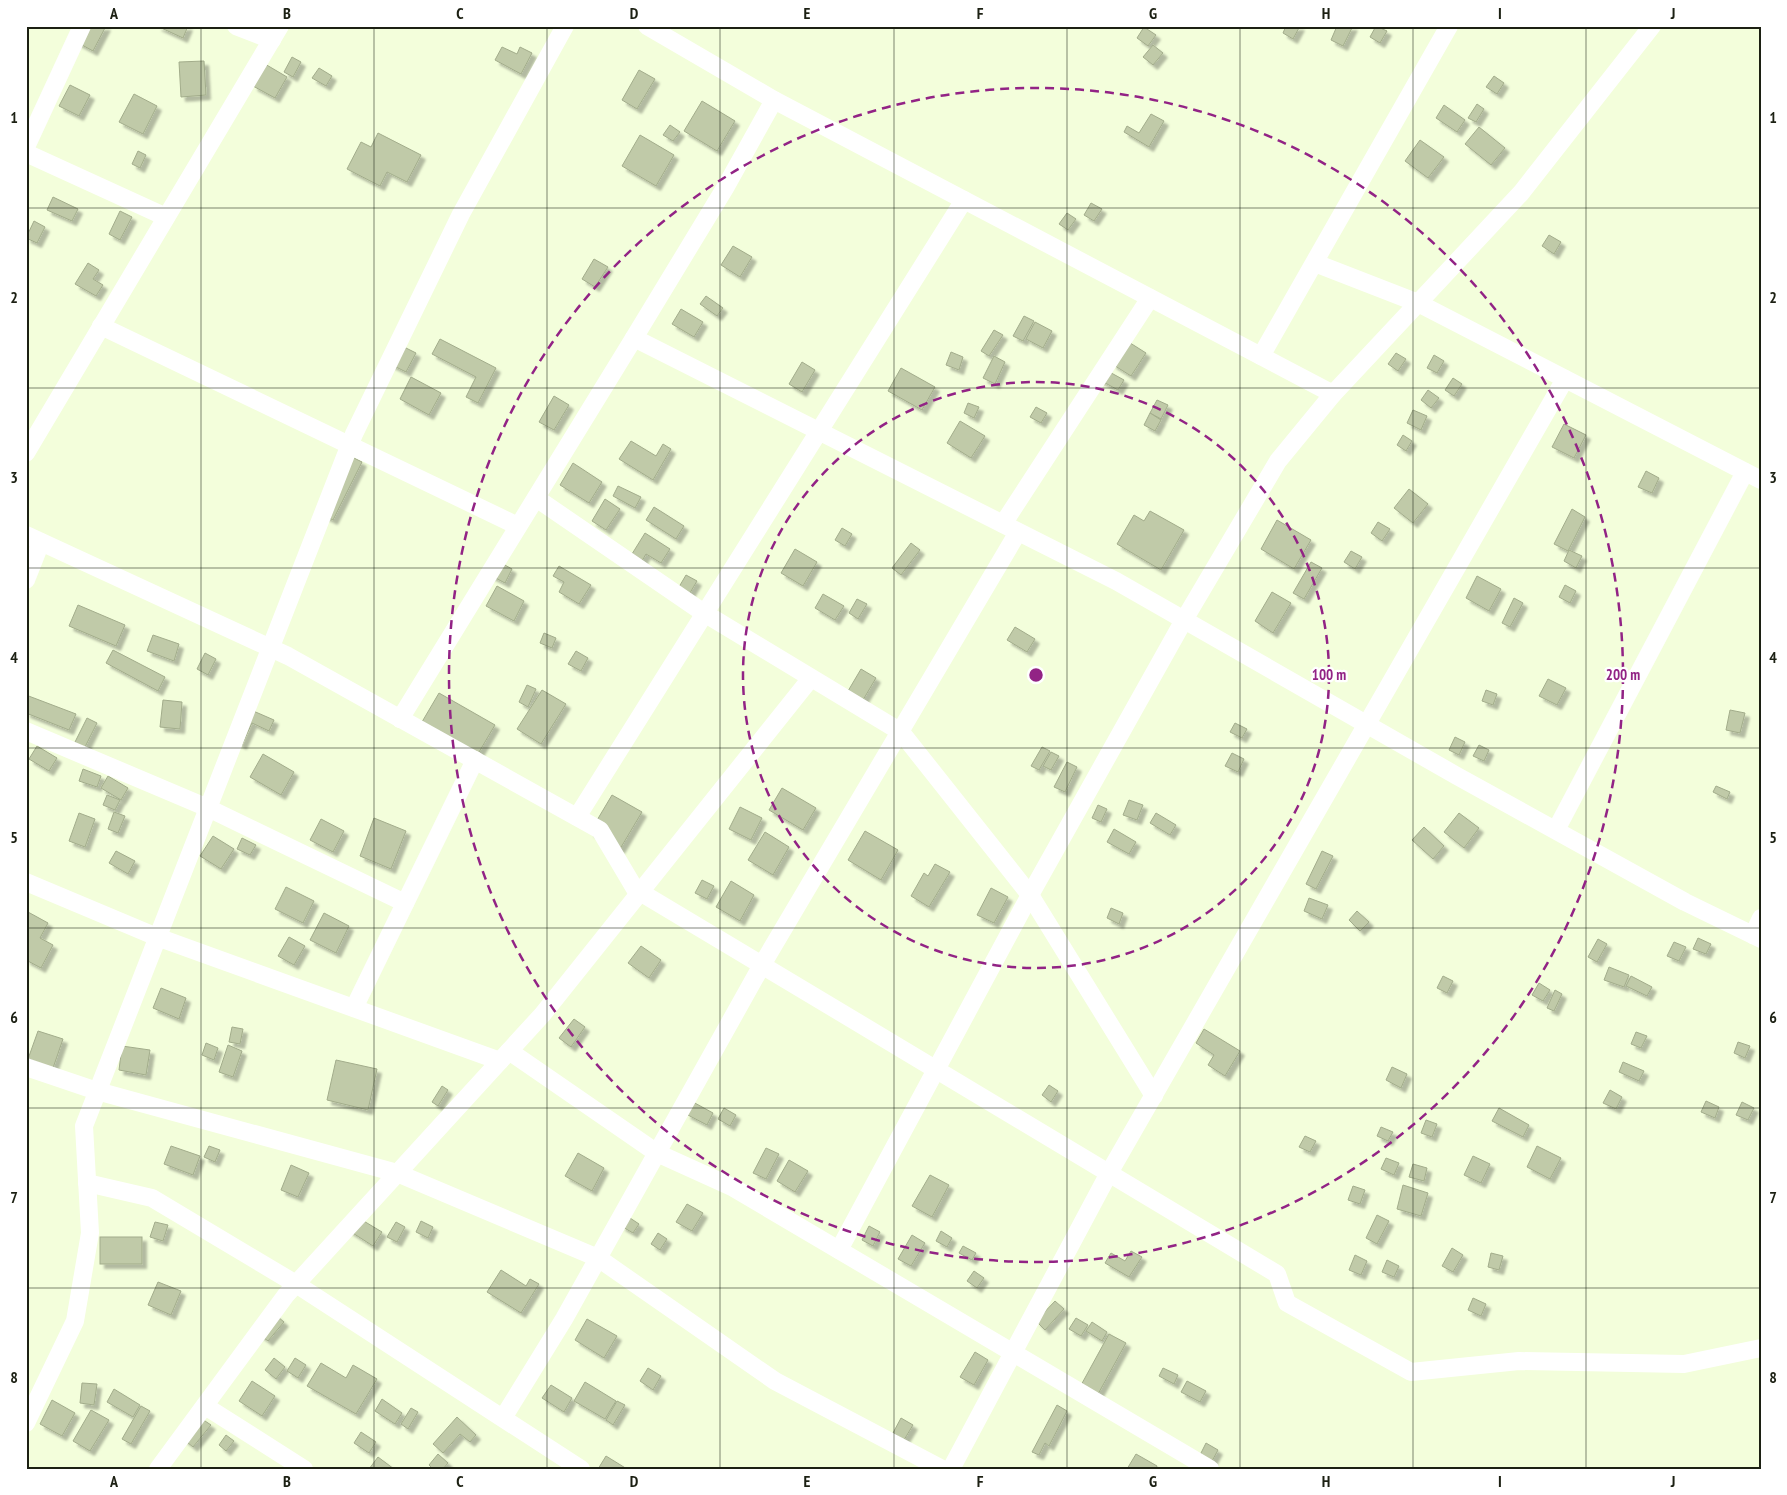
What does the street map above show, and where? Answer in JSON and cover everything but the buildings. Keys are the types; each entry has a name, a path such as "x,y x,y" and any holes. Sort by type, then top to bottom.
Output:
{"street":[{"path":"26,147 82,26"},
{"path":"26,452 276,33 236,26"},
{"path":"26,1423 75,1321 90,1233 84,1126 97,1091 350,445 461,214 565,26"},
{"path":"647,26 774,100 1333,394"},
{"path":"1261,356 1449,26"},
{"path":"839,1250 1030,895 1184,620 1278,461 1333,394 1521,193 1652,26"},
{"path":"400,718 725,188 774,100"},
{"path":"26,153 166,217"},
{"path":"577,817 964,200"},
{"path":"1315,262 1418,303 1753,476 1556,830"},
{"path":"503,1418 564,1319 762,965 900,732 1011,528 1150,298"},
{"path":"101,326 518,526"},
{"path":"634,338 1116,581 1368,725 1685,902 1757,937 1761,918"},
{"path":"951,1469 1109,1173 1565,379"},
{"path":"536,498 704,613 900,732 1030,895 1154,1096"},
{"path":"26,580 33,539 272,648 600,830 635,889 1277,1274 1287,1303 1411,1372 1519,1361 1684,1364 1761,1348"},
{"path":"158,1469 296,1284 542,1015 811,678"},
{"path":"26,732 208,808 405,903"},
{"path":"354,1008 475,760"},
{"path":"26,882 158,937 354,1008 504,1056 657,1153 732,1187 1210,1469"},
{"path":"26,1067 97,1091 397,1173 598,1258 775,1380 942,1469"},
{"path":"87,1182 152,1198 296,1284 580,1469"},
{"path":"204,1406 304,1469"}]}
